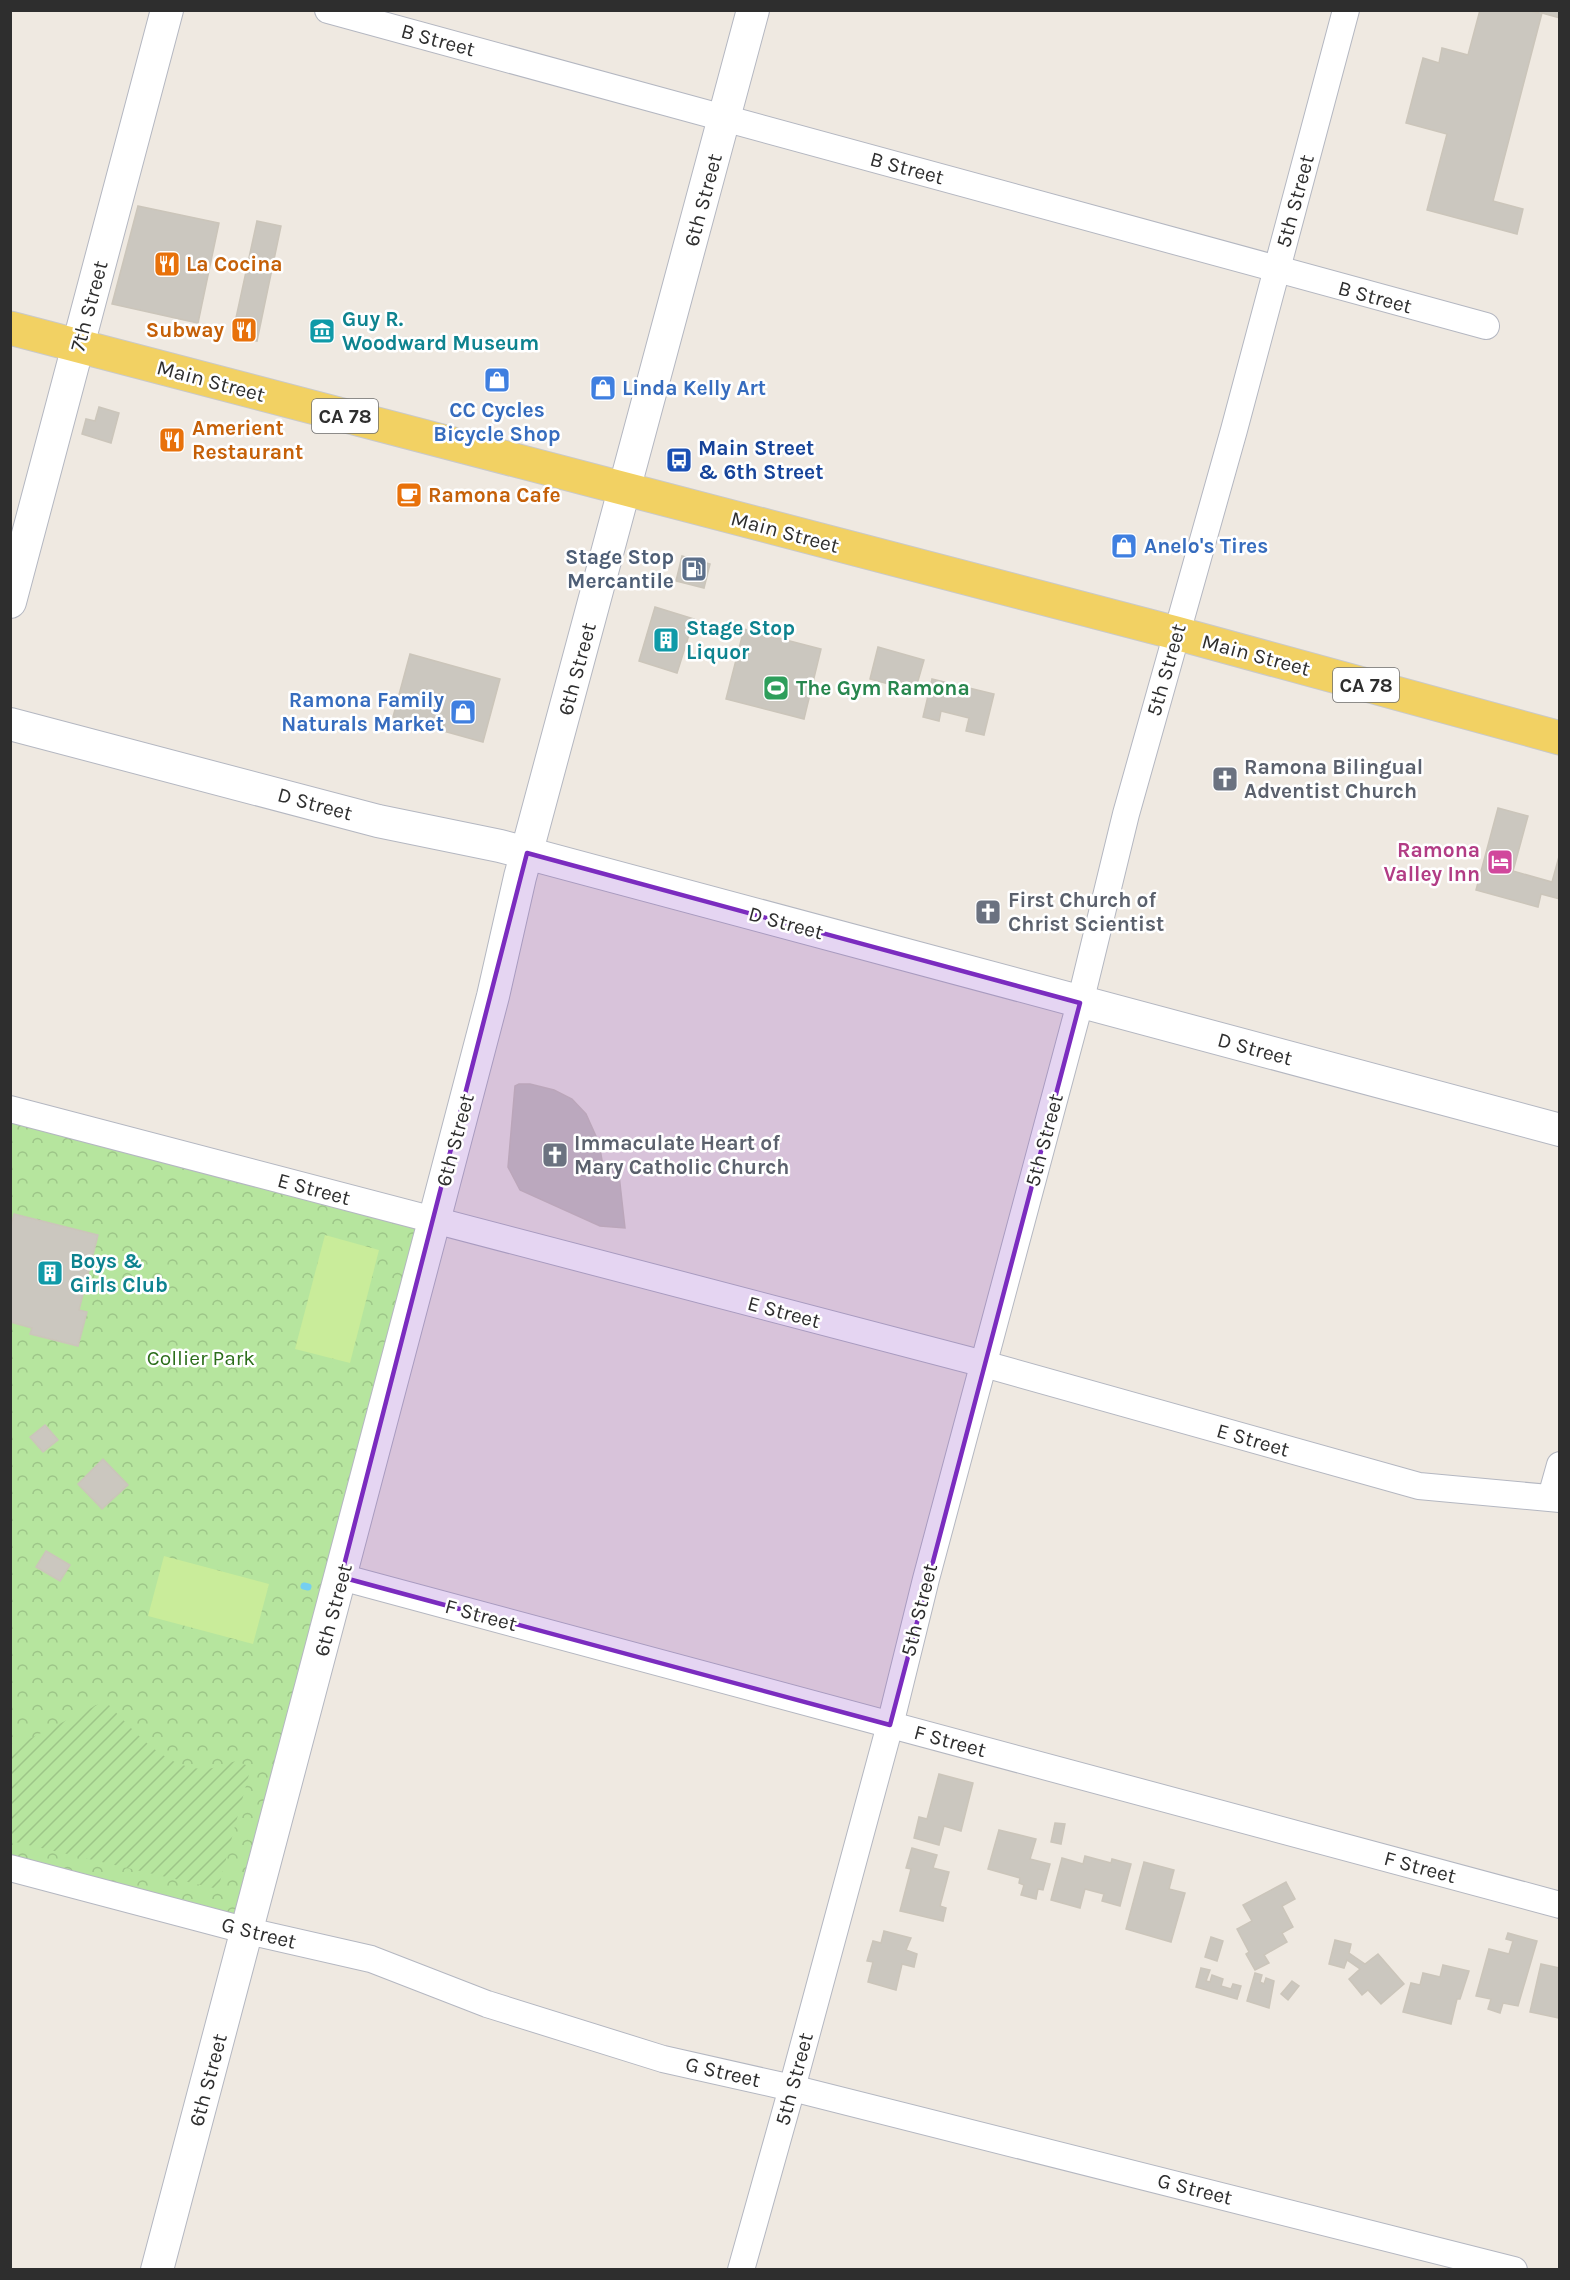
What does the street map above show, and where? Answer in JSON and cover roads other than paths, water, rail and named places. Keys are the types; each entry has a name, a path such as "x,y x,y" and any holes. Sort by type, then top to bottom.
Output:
{"main road":[{"name":"Main Street","path":"10,328 1176,633 1560,738"}],"street":[{"name":"7th Street","path":"10,602 167,10"},
{"name":"B Street","path":"328,10 1277,271 1486,326"},
{"name":"6th Street","path":"157,2270 434,1221 527,853 753,10"},
{"name":"5th Street","path":"741,2270 890,1725 926,1579 1080,1002 1126,814 1277,271 1346,10"},
{"name":"D Street","path":"10,724 378,821 527,853 1560,1130"},
{"name":"E Street","path":"10,1109 984,1364 1419,1486 1555,1498"},
{"path":"1555,1498 1560,1464"},
{"name":"F Street","path":"341,1577 1560,1905"},
{"name":"G Street","path":"10,1868 248,1931 371,1959 487,2004 663,2059 792,2088 1514,2270"}],"waterway":[{"path":"304,1586 308,1587"}],"place":[{"name":"La Cocina","path":"167,264"},
{"name":"Subway","path":"244,330"},
{"name":"Guy R. Woodward Museum","path":"322,331"},
{"name":"CC Cycles Bicycle Shop","path":"497,380"},
{"name":"Linda Kelly Art","path":"603,388"},
{"name":"Amerient Restaurant","path":"172,440"},
{"name":"Main Street & 6th Street","path":"679,460"},
{"name":"Ramona Cafe","path":"409,495"},
{"name":"Anelo's Tires","path":"1124,546"},
{"name":"Stage Stop Mercantile","path":"694,569"},
{"name":"Stage Stop Liquor","path":"666,640"},
{"name":"The Gym Ramona","path":"776,688"},
{"name":"Ramona Family Naturals Market","path":"463,712"},
{"name":"Ramona Bilingual Adventist Church","path":"1225,779"},
{"name":"Ramona Valley Inn","path":"1500,862"},
{"name":"First Church of Christ Scientist","path":"988,912"},
{"name":"Immaculate Heart of Mary Catholic Church","path":"555,1155"},
{"name":"Boys & Girls Club","path":"50,1273"}],"park label":[{"name":"Collier Park","path":"201,1358"}]}
